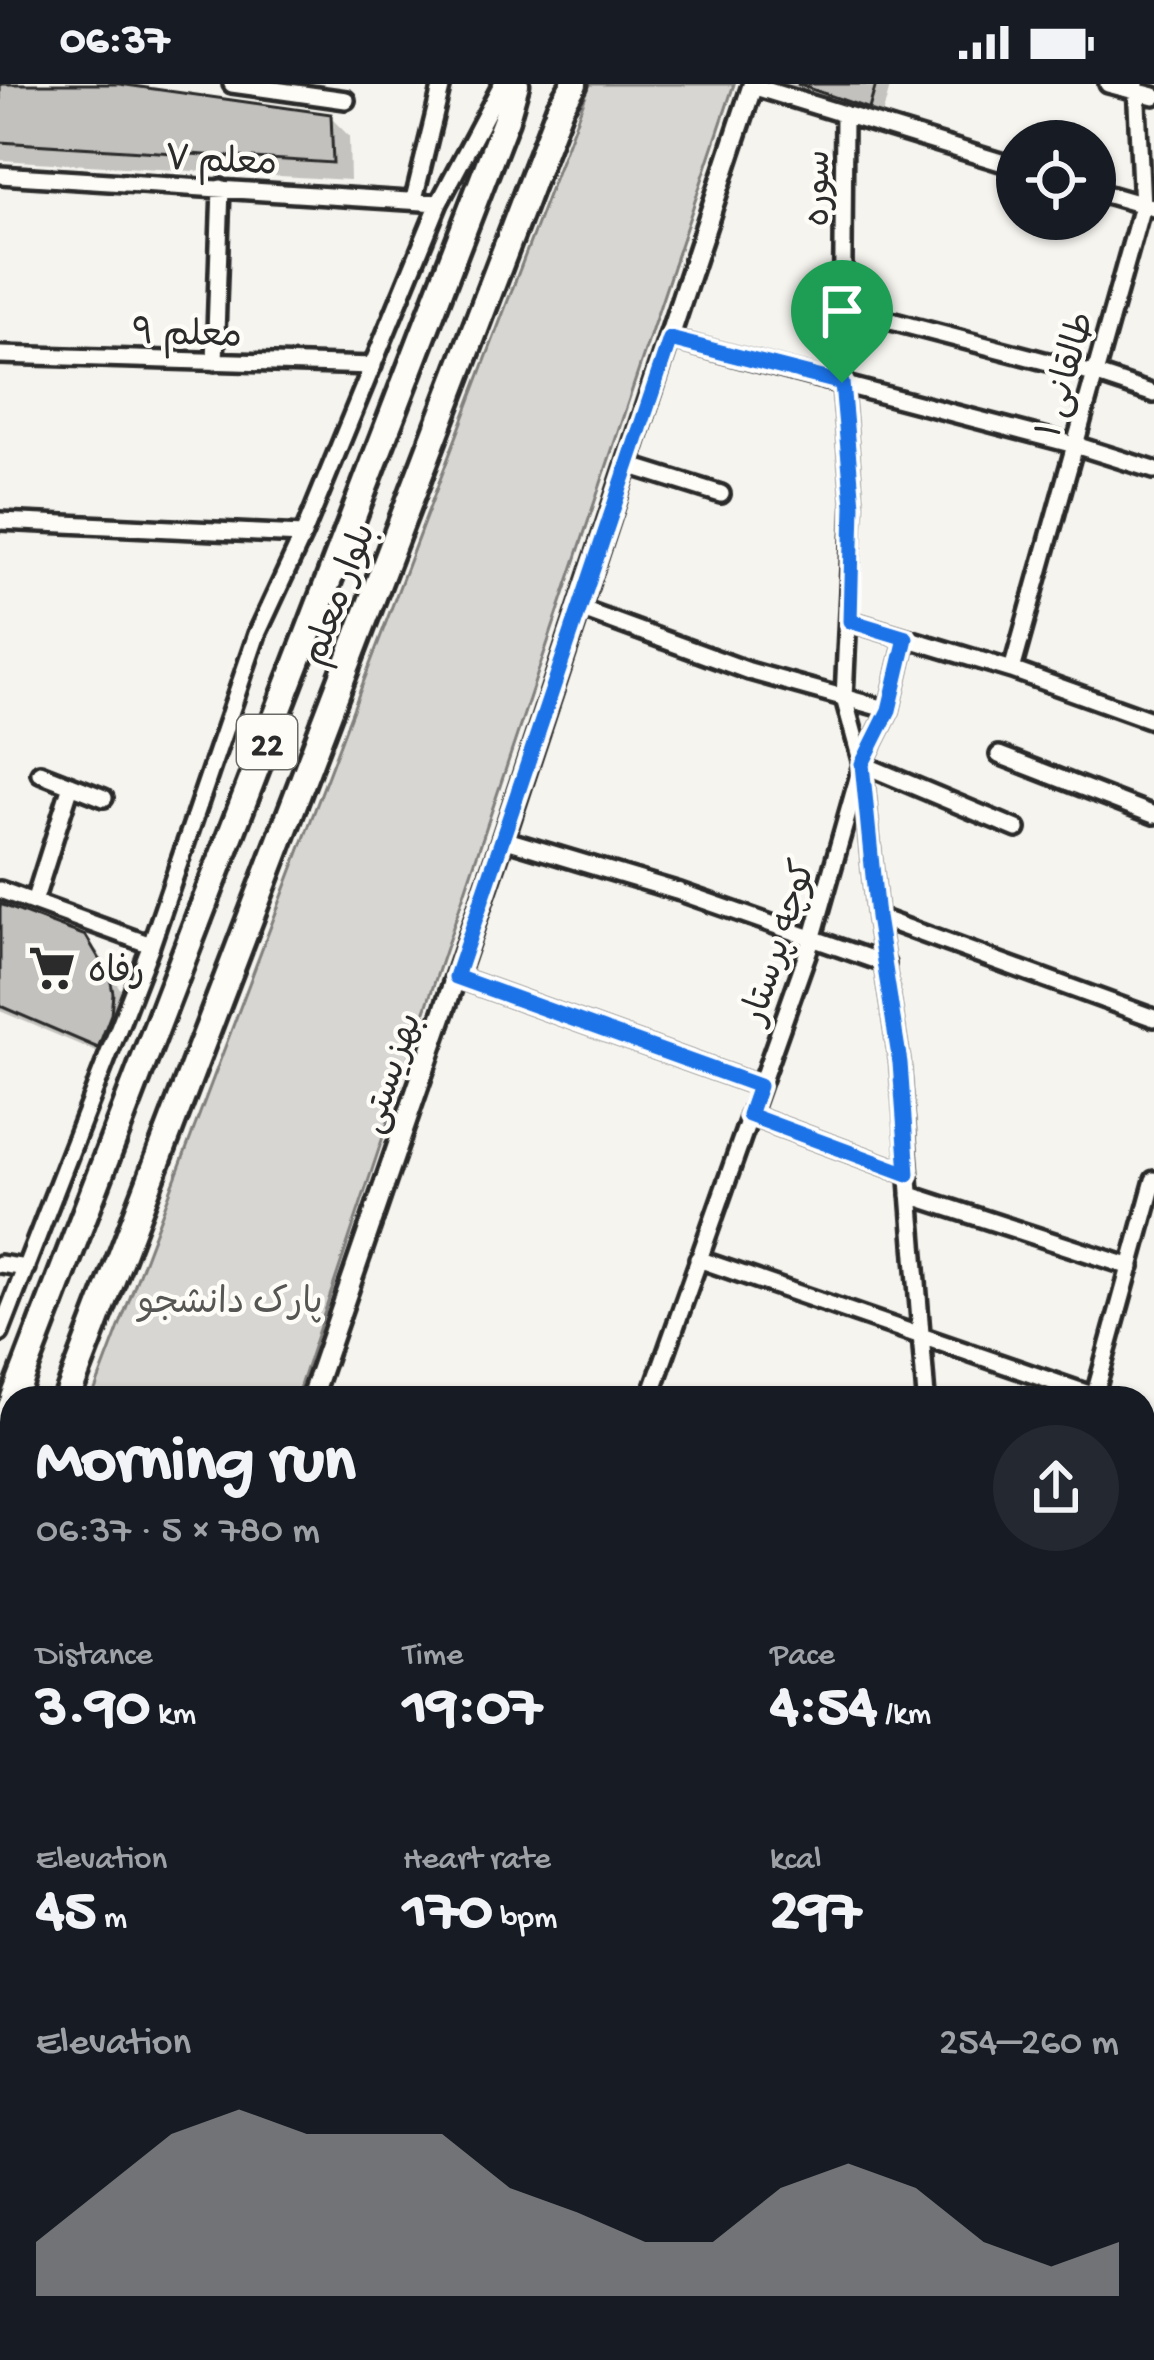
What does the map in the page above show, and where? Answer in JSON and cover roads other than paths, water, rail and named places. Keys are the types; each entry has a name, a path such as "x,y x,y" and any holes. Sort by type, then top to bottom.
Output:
{"main road":[{"name":"بلوار معلم","path":"19,1386 516,84"},
{"name":"بلوار معلم","path":"72,1386 560,107 574,84"}],"street":[{"path":"232,84 346,100"},
{"path":"414,199 442,84"},
{"path":"0,1333 151,945 257,634 303,536 439,203 502,84"},
{"path":"1108,84 1142,90"},
{"path":"752,85 996,161"},
{"name":"بهزیستی","path":"315,1386 580,610 752,85"},
{"name":"طالقانی ۱","path":"1012,670 1094,374 1148,207 1142,90"},
{"name":"سوره","path":"844,114 842,383 853,505 844,698 862,764 877,917 900,1063 925,1386"},
{"name":"معلم ۷","path":"0,175 439,203"},
{"path":"215,362 221,188"},
{"path":"1116,197 1148,207"},
{"path":"845,309 1154,394"},
{"path":"670,339 1154,470"},
{"name":"معلم ۹","path":"0,355 373,367"},
{"path":"628,465 721,494"},
{"path":"0,521 303,536"},
{"path":"580,610 749,671 889,710"},
{"path":"850,621 1012,670 1154,721"},
{"name":"کوچه پرستار","path":"654,1386 812,940 862,764 889,710 906,638"},
{"path":"998,754 1154,815"},
{"path":"862,764 1017,829"},
{"path":"40,773 104,798"},
{"path":"34,902 71,785"},
{"path":"503,838 680,892 886,964"},
{"path":"0,890 151,945"},
{"path":"877,917 1154,1018"},
{"path":"456,977 759,1086"},
{"path":"749,1115 908,1174"},
{"path":"1097,1386 1154,1181"},
{"path":"910,1195 1131,1267"},
{"path":"698,1259 1064,1386"},
{"path":"0,1264 26,1268"}],"place":[{"name":"رفاه","path":"52,968"}],"park label":[{"name":"پارک دانشجو","path":"230,1299"}]}
